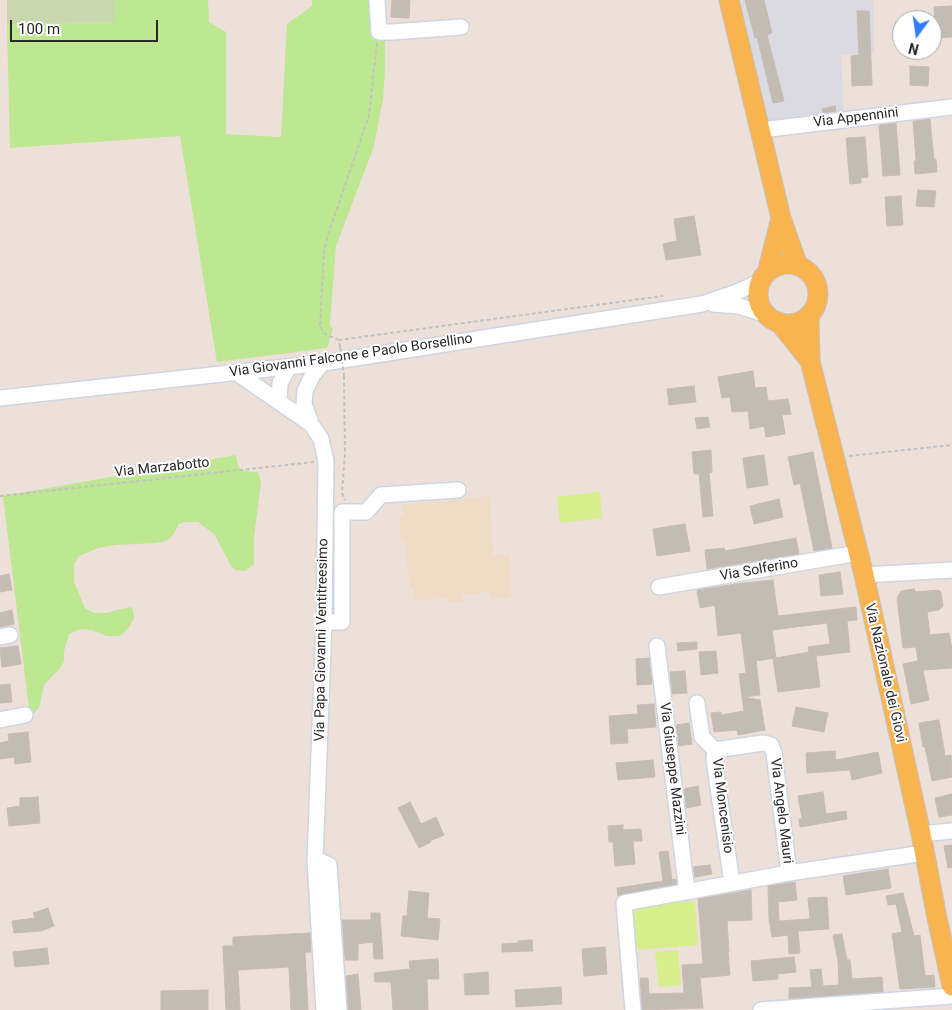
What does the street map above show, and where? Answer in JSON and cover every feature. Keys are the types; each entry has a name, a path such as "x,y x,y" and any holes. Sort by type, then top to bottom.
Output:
{"main road":[{"path":"729,0 782,218 798,266"},
{"path":"764,277 783,264 798,266 810,274 817,289 816,304 809,315 795,323 773,318 761,306 758,298 764,277 782,218"},
{"name":"Via Nazionale dei Giovi","path":"809,315 810,361 864,574 952,986"},
{"name":"Via Nazionale dei Giovi","path":"773,318 810,361"}],"street":[{"path":"377,0 379,32 461,27"},
{"name":"Via Appennini","path":"761,130 952,107"},
{"path":"702,304 737,292 764,277"},
{"path":"702,304 739,306 773,318"},
{"name":"Via Giovanni Falcone e Paolo Borsellino","path":"0,398 323,363 702,304"},
{"path":"305,391 312,376 323,363"},
{"path":"279,400 280,383 289,367"},
{"name":"Via Papa Giovanni Ventitreesimo","path":"289,367 299,379 305,391 304,404 311,424 321,439 326,460 324,622 315,859 324,1010"},
{"name":"Via Papa Giovanni Ventitreesimo","path":"237,373 279,400 311,424"},
{"path":"324,622 342,622 342,512 366,512 381,496 458,490"},
{"name":"Via Solferino","path":"659,587 858,553"},
{"path":"864,574 952,570"},
{"name":"Via Giuseppe Mazzini","path":"656,646 687,892"},
{"name":"Via Moncenisio","path":"697,703 702,737 715,750 714,760 732,883"},
{"path":"0,720 25,715"},
{"name":"Via Angelo Mauri","path":"715,750 763,744 770,745 774,753 789,873"},
{"path":"921,834 952,831"},
{"path":"633,1010 624,904 789,873 924,854"},
{"path":"315,859 329,865 339,1010"},
{"path":"761,1010 952,996"}],"path":[{"path":"379,32 368,115 324,252 320,324 323,332 339,340 663,296"},
{"path":"339,340 344,376 345,454 342,492 343,498 351,507 352,512"},
{"path":"834,458 952,445"},
{"name":"Via Marzabotto","path":"0,496 326,460"}],"shaded area":[{"path":"732,0 873,0 874,53 841,55 844,117 762,128"},
{"path":"490,496 493,555 509,555 511,597 491,599 489,592 462,595 462,602 447,603 446,598 415,601 414,589 410,589 405,542 401,542 399,516 403,515 402,505"}],"green space":[{"path":"7,0 115,0 115,22 7,24"},
{"path":"115,0 208,0 209,22 226,32 226,134 281,137 287,24 312,6 312,0 373,0 385,36 383,100 373,149 336,246 330,321 330,326 333,329 327,348 217,362 180,136 10,148 7,24 115,22"},
{"path":"236,455 238,466 244,471 258,472 261,482 254,537 254,564 245,571 232,568 215,535 198,522 179,524 173,535 166,541 98,548 79,556 74,564 74,582 85,608 94,613 106,613 129,607 133,609 134,618 122,635 107,636 92,630 81,629 69,634 64,651 64,661 44,685 39,708 30,717 3,496"},
{"path":"600,492 602,518 560,523 557,497"},
{"path":"695,901 698,945 635,950 631,906"},
{"path":"678,950 681,985 659,987 655,952"}],"building":[{"path":"392,0 410,0 409,18 391,17"},
{"path":"745,0 764,0 772,33 767,35 784,101 773,103 757,37 755,38"},
{"path":"952,6 952,37 942,38 942,10 934,10 934,7"},
{"path":"857,11 869,11 872,85 852,86 851,56 859,55"},
{"path":"910,66 929,67 928,86 910,85"},
{"path":"835,106 836,111 823,113 822,109"},
{"path":"930,119 937,172 915,174 913,121"},
{"path":"896,123 900,175 883,176 879,125"},
{"path":"865,137 868,177 861,178 861,183 850,184 846,138"},
{"path":"918,190 936,191 934,207 916,206"},
{"path":"901,196 903,225 887,226 885,197"},
{"path":"694,216 701,255 666,260 663,244 677,241 674,219"},
{"path":"753,371 755,388 766,387 768,401 788,399 791,414 782,415 785,434 766,437 764,426 750,429 748,411 732,412 730,397 722,398 718,377"},
{"path":"694,386 696,402 669,405 667,389"},
{"path":"708,417 710,427 697,429 695,418"},
{"path":"711,450 712,472 709,473 713,516 703,517 699,474 694,474 692,452"},
{"path":"813,452 832,548 814,551 800,483 794,485 788,457"},
{"path":"764,455 768,485 747,488 743,458"},
{"path":"779,499 783,517 754,524 750,506"},
{"path":"685,524 690,551 657,556 653,529"},
{"path":"796,538 799,554 707,569 705,550 724,548 725,551"},
{"path":"840,572 843,594 821,596 819,575"},
{"path":"9,574 12,590 0,592 0,576"},
{"path":"773,580 778,616 856,607 857,620 847,621 850,652 816,656 820,687 778,692 773,659 775,658 756,661 760,695 743,697 760,700 765,730 738,735 737,730 714,732 711,713 721,712 721,715 744,711 739,674 746,673 741,633 718,636 715,605 700,608 697,590","holes":["827,623 830,644 808,647 809,652 776,658 772,630"]},
{"path":"914,589 916,592 938,590 941,592 943,606 939,610 927,612 930,635 949,633 952,649 952,668 923,670 929,700 911,704 903,664 918,661 916,647 903,648 897,598 901,591"},
{"path":"12,610 14,624 0,627 0,613"},
{"path":"697,642 697,649 678,651 677,643"},
{"path":"18,646 21,664 2,667 0,648"},
{"path":"716,651 718,673 701,675 699,652"},
{"path":"649,658 652,684 637,685 636,659"},
{"path":"685,671 687,693 672,694 670,672"},
{"path":"10,684 12,702 0,703 0,685"},
{"path":"654,704 656,727 627,729 628,743 611,744 609,716 638,714 637,705"},
{"path":"796,707 828,713 824,732 792,726"},
{"path":"939,720 945,756 951,755 952,777 932,781 919,723"},
{"path":"689,723 692,744 679,746 676,725"},
{"path":"28,732 31,762 15,764 14,757 0,759 0,743 9,741 8,734"},
{"path":"835,751 836,760 878,752 882,773 852,780 850,770 807,773 806,753"},
{"path":"653,760 655,777 618,780 616,763"},
{"path":"698,786 701,805 686,808 684,789"},
{"path":"823,792 826,814 846,811 847,819 800,827 799,819 802,818 798,796"},
{"path":"952,794 952,815 939,817 935,798"},
{"path":"38,797 40,823 9,826 7,808 20,806 20,798"},
{"path":"410,802 421,824 436,817 444,835 419,848 398,808"},
{"path":"623,825 623,830 641,829 642,841 633,841 635,864 615,866 613,842 609,842 608,826"},
{"path":"952,845 952,867 948,868 944,846"},
{"path":"668,851 672,880 676,879 677,884 618,896 617,888 663,881 659,852"},
{"path":"710,865 712,874 695,877 693,867"},
{"path":"888,869 891,888 846,895 843,876"},
{"path":"795,882 797,900 778,902 779,921 810,919 808,898 827,897 829,929 798,931 800,953 789,954 788,935 772,937 769,919 768,886"},
{"path":"751,890 752,920 727,921 730,975 700,978 703,1008 642,1010 640,978 648,978 649,994 684,993 682,965 703,964 698,899"},
{"path":"409,891 429,893 427,918 440,919 438,940 401,936 403,916 407,916"},
{"path":"903,893 914,936 920,935 925,976 934,975 935,987 900,989 892,934 902,932 896,904 888,905 886,896"},
{"path":"48,908 54,926 41,931 14,933 12,921 35,918 33,913"},
{"path":"371,913 380,913 383,959 374,959 373,942 358,944 358,960 345,960 342,920 371,920"},
{"path":"310,933 311,952 305,952 308,1010 291,1010 289,967 238,970 240,1010 226,1010 223,946 233,946 233,937"},
{"path":"842,934 847,960 850,960 852,979 882,977 883,992 789,999 789,988 812,987 810,970 821,969 823,986 839,985 838,961 833,935"},
{"path":"532,940 533,951 502,952 502,944"},
{"path":"605,947 607,974 584,976 582,949"},
{"path":"47,948 49,964 15,967 13,952"},
{"path":"794,957 796,972 778,974 778,979 753,981 751,961"},
{"path":"438,959 439,979 427,979 428,1010 393,1010 391,982 375,982 374,973 410,969 409,961"},
{"path":"488,972 489,994 465,995 464,974"},
{"path":"358,974 361,1010 348,1010 346,976"},
{"path":"561,987 562,1004 516,1007 515,990"},
{"path":"208,990 208,1010 161,1010 161,991"}]}
